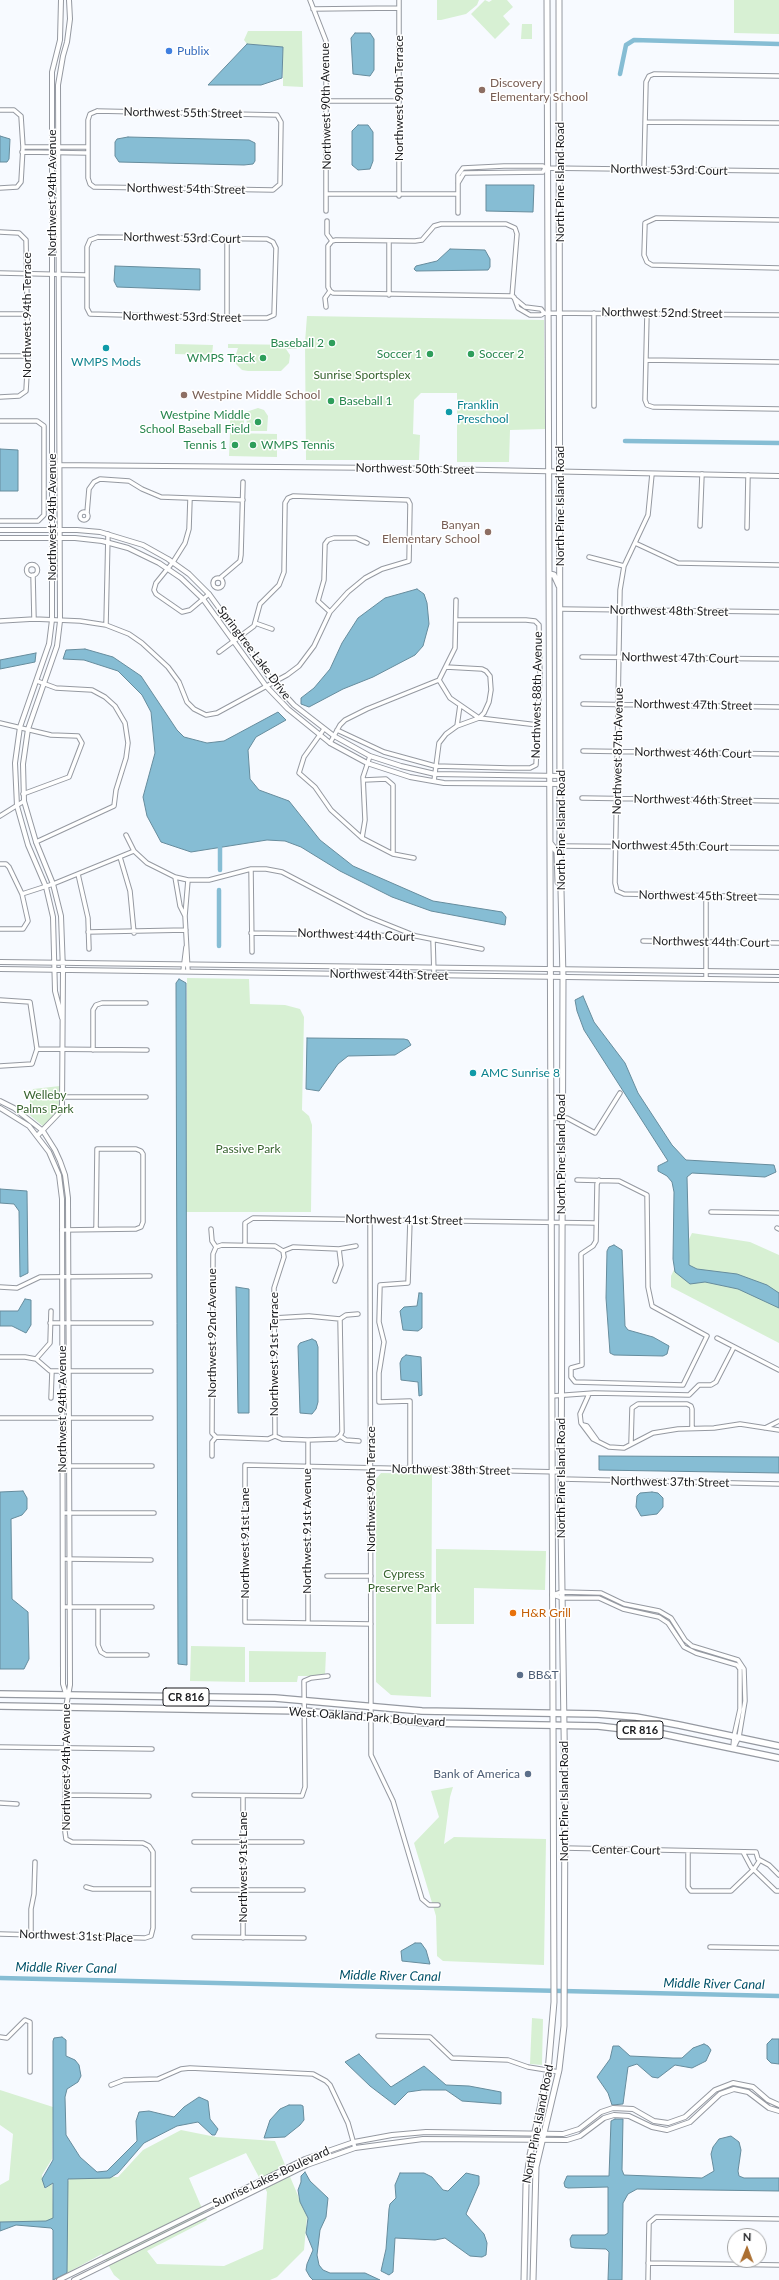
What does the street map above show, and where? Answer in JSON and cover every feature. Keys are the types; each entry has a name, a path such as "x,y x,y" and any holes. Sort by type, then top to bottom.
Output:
{"main road":[{"name":"North Pine Island Road","path":"524,2280 525,2199 534,2134 548,2071 554,2002 552,1725 552,1118 550,968 550,471 546,313 547,0"},
{"name":"North Pine Island Road","path":"533,2280 535,2180 542,2141 559,2072 563,2043 564,2001 561,1480 561,1118 563,978 560,846 559,0"},
{"path":"550,574 554,575 560,589"},
{"path":"551,843 557,852 557,875 561,895"},
{"name":"West Oakland Park Boulevard","path":"0,1694 304,1699 422,1711 552,1713 636,1717 779,1746"},
{"name":"West Oakland Park Boulevard","path":"0,1706 304,1711 426,1723 563,1725 639,1730 779,1758"}],"street":[{"name":"Northwest 94th Avenue","path":"61,0 60,40 52,72 52,620 49,644 20,727 15,763 17,806 28,845 46,887 53,917 55,991 63,1022"},
{"name":"Northwest 94th Avenue","path":"67,1695 63,1684 62,1199 59,1176 49,1152 38,1135 59,1113 62,1106 63,1097 63,970 61,916 53,884 36,842 24,801 23,764 28,729 57,646 60,621 59,73 67,42 70,19 69,0"},
{"name":"Northwest 90th Terrace","path":"399,0 399,196"},
{"name":"Northwest 90th Avenue","path":"312,1 313,9 326,41 326,211"},
{"path":"313,9 399,8"},
{"path":"644,170 646,82 649,76 654,74 779,76"},
{"path":"326,100 399,101"},
{"path":"0,110 18,112 22,119 23,147 20,185 13,188 0,188"},
{"name":"Northwest 55th Street","path":"88,147 88,120 90,114 97,111 277,116 281,122 281,181 279,187"},
{"path":"645,122 779,123"},
{"path":"22,152 88,153 88,147 23,147"},
{"name":"Northwest 54th Street","path":"88,153 88,178 91,186 98,188 273,190 279,187"},
{"path":"458,184 464,173 543,172 547,168 543,166 466,167 460,171 458,184 458,213"},
{"path":"480,167 480,173"},
{"name":"Northwest 53rd Court","path":"547,168 779,172"},
{"path":"327,194 399,196 458,194"},
{"path":"779,220 650,219 645,223 644,255 647,262 652,265 779,268"},
{"path":"327,221 327,234 332,242"},
{"path":"441,224 506,224 515,228 517,234 513,297 389,295 333,293 330,291 328,287 328,246 332,242 336,240 389,241 422,240 434,226 441,224"},
{"name":"Northwest 94th Terrace","path":"0,232 19,233 24,236 27,243 28,356 27,386 24,394 19,396 0,396"},
{"name":"Northwest 53rd Court","path":"86,275 87,247 90,240 98,237 267,239 273,242 276,248 274,315"},
{"path":"227,239 227,318"},
{"path":"389,241 389,295"},
{"path":"0,273 86,275"},
{"name":"Northwest 53rd Street","path":"86,275 87,308 90,314 227,318 267,318 274,315"},
{"path":"326,307 325,298 330,291"},
{"name":"Northwest 52nd Street","path":"513,297 522,312 530,315 541,315 546,313 779,315"},
{"path":"594,313 594,406"},
{"path":"646,313 645,400 647,405 653,407 779,409"},
{"path":"0,314 27,314"},
{"path":"0,356 28,356"},
{"path":"646,360 779,362"},
{"path":"0,421 37,421 44,426 44,515 42,519 38,521 0,521"},
{"name":"Northwest 50th Street","path":"52,465 559,471 779,476"},
{"name":"Northwest 87th Avenue","path":"617,891 615,883 619,610 624,566 648,515 652,474"},
{"path":"700,526 702,474"},
{"path":"747,528 748,475"},
{"path":"87,513 89,489 94,482 100,479 129,481 142,489 161,496 190,499 243,500"},
{"path":"220,578 240,561 243,482"},
{"path":"0,621 34,619 80,621 106,625 128,634 154,653 179,682 187,702 194,709 206,714 217,713 287,675 306,659 330,612 348,592 365,578 382,569 409,561 410,504 408,500 293,496 288,498 284,503 284,572 279,585 260,604 256,623 241,637 219,652"},
{"path":"190,499 189,529 185,543 173,562 156,583 154,590 156,594 182,612 190,610 209,594"},
{"name":"Springtree Lake Drive","path":"0,530 60,530 108,534 143,545 173,562 189,574 209,594 273,682 294,705 334,736 370,756 401,766 434,774 560,776"},
{"path":"106,625 106,541 108,534"},
{"name":"Springtree Lake Drive","path":"0,538 60,538 106,541 141,553 168,568 203,599 266,686 288,710 319,736 367,763 391,772 434,781 561,784"},
{"path":"330,612 318,601 324,580 325,544 334,538 356,538 366,543"},
{"path":"635,543 678,563 779,565"},
{"path":"590,557 624,566"},
{"path":"33,576 34,619"},
{"path":"330,743 337,730 345,720 366,709 439,680 455,648 456,600"},
{"name":"Northwest 48th Street","path":"560,609 779,612"},
{"name":"Northwest 88th Avenue","path":"337,730 384,752 435,766 530,768 536,765 540,676 539,625 536,621 456,620"},
{"path":"256,623 272,629"},
{"name":"Northwest 47th Court","path":"582,657 779,659"},
{"path":"446,667 482,669 490,676 489,702 479,718"},
{"path":"439,680 450,698 479,718"},
{"path":"36,842 114,806 116,790 126,758 128,744 124,723 115,706 105,697 92,690 56,688 37,681"},
{"name":"Northwest 47th Street","path":"583,704 779,707"},
{"path":"457,726 460,705"},
{"path":"434,781 439,743 446,734 457,726 479,718 538,725"},
{"path":"0,723 51,735 78,736 82,743 69,777 23,794"},
{"path":"324,729 304,757 299,773 316,787 331,810 362,838 393,854 414,858"},
{"name":"Northwest 46th Court","path":"583,751 779,754"},
{"path":"362,838 365,820 364,780 367,763 370,756"},
{"path":"364,780 386,780 393,785 393,854"},
{"name":"Northwest 46th Street","path":"582,798 779,801"},
{"path":"0,816 24,801"},
{"path":"126,835 134,851 147,863 175,877 188,880 209,880 251,869 266,868 282,872 366,916 416,936"},
{"name":"Northwest 45th Court","path":"560,846 616,845 779,848"},
{"path":"22,894 46,887 134,851"},
{"path":"120,857 130,891 134,933"},
{"path":"0,864 6,864 22,894 28,921 26,926 19,930 0,929"},
{"path":"251,869 252,952"},
{"path":"78,874 85,898 89,949"},
{"path":"175,877 180,906 185,916"},
{"path":"186,971 185,916 188,880"},
{"name":"Northwest 45th Street","path":"617,891 624,894 779,897"},
{"path":"706,896 706,979"},
{"path":"88,932 134,933 186,930"},
{"name":"Northwest 44th Court","path":"251,933 416,936 482,949"},
{"path":"433,940 432,967 434,975"},
{"name":"Northwest 44th Court","path":"643,941 779,943"},
{"name":"Northwest 44th Street","path":"0,962 562,968 779,972"},
{"name":"Northwest 44th Street","path":"0,969 551,978 779,980"},
{"path":"0,1000 30,1002 37,1049 32,1064 0,1066"},
{"path":"93,1050 93,1010 96,1005 102,1003 146,1002"},
{"path":"37,1049 147,1050"},
{"path":"552,1118 567,1118 595,1132 620,1093"},
{"path":"63,1097 146,1097"},
{"path":"0,1101 14,1108 43,1131"},
{"path":"0,1108 14,1115 38,1135"},
{"name":"Northwest 94th Avenue","path":"43,1131 55,1150 65,1175 68,1198 70,1685 66,1707 66,1839 72,1842 143,1842 149,1846 153,1852 154,1889"},
{"path":"62,1230 136,1229 141,1227 143,1222 143,1154 141,1151 136,1149 97,1149 96,1229"},
{"path":"577,1180 599,1180 619,1181 647,1195 648,1287 652,1306 707,1336 683,1385 575,1382 572,1377 571,1368 582,1365 582,1254 593,1246 596,1241 595,1223 597,1184 599,1180"},
{"path":"711,1212 779,1213"},
{"name":"Northwest 41st Street","path":"245,1245 245,1226 247,1220 253,1218 595,1223"},
{"name":"Northwest 90th Terrace","path":"370,1219 371,1755 393,1801 422,1899 429,1905 438,1905"},
{"path":"410,1220 408,1283 380,1284 379,1322 384,1342 379,1373 379,1402 410,1401 410,1469"},
{"name":"Northwest 92nd Avenue","path":"211,1229 212,1241 216,1247 213,1254 212,1433 216,1437"},
{"path":"216,1247 222,1245 275,1246 283,1251 293,1247 339,1249 356,1246"},
{"path":"335,1281 341,1265 339,1249"},
{"name":"Northwest 91st Terrace","path":"275,1436 274,1288 284,1257 283,1251"},
{"path":"0,1287 17,1288 40,1277 150,1276"},
{"path":"36,1359 50,1343 51,1311"},
{"path":"274,1318 309,1316 340,1319 346,1315 358,1314"},
{"path":"212,1456 212,1442 216,1437 268,1439 275,1436 282,1440 308,1440 336,1439 340,1436 342,1432 340,1319"},
{"path":"50,1324 151,1323"},
{"path":"717,1338 779,1370"},
{"path":"552,1396 589,1394 689,1396 699,1385 711,1385 716,1382 734,1347"},
{"path":"0,1357 25,1357 36,1359 52,1371 151,1371"},
{"path":"51,1398 52,1371"},
{"path":"589,1394 580,1414 581,1423 592,1431 597,1440 608,1447 618,1449 624,1448 631,1443 653,1433 692,1428 714,1428 740,1424 779,1430"},
{"path":"631,1443 632,1408 638,1404 686,1404 691,1406 692,1428"},
{"path":"0,1418 151,1418"},
{"path":"765,1428 779,1421"},
{"path":"340,1436 346,1440 359,1441"},
{"name":"Northwest 91st Avenue","path":"308,1440 308,1622"},
{"name":"Northwest 38th Street","path":"245,1465 561,1472"},
{"name":"Northwest 91st Lane","path":"245,1465 245,1622 308,1622"},
{"path":"63,1466 152,1466"},
{"name":"Northwest 37th Street","path":"561,1480 779,1484"},
{"path":"63,1513 154,1513"},
{"path":"63,1560 151,1560"},
{"path":"327,1576 371,1576"},
{"path":"562,1595 601,1593 624,1604 659,1611 671,1618 685,1640 692,1646 738,1660 743,1664 744,1710 733,1749"},
{"path":"552,1594 599,1598 623,1609 659,1617 668,1623 684,1647 696,1653 737,1665 740,1669 740,1710 736,1737"},
{"path":"63,1608 152,1607"},
{"path":"98,1608 98,1645 101,1652 106,1655 147,1655"},
{"path":"308,1622 371,1624"},
{"path":"730,1662 738,1660"},
{"path":"194,1795 302,1796 305,1787 304,1681 306,1679 328,1676"},
{"path":"0,1746 152,1749"},
{"path":"65,1794 149,1796"},
{"name":"Northwest 91st Lane","path":"243,1796 243,1938"},
{"path":"0,1803 16,1804"},
{"path":"194,1842 302,1842"},
{"name":"Center Court","path":"564,1848 756,1852 760,1860 769,1865 779,1875"},
{"path":"688,1851 688,1886 691,1890 731,1891 754,1869 760,1860"},
{"path":"743,1852 746,1861 776,1891 779,1891"},
{"path":"31,1934 31,1909 34,1894 36,1862"},
{"path":"86,1887 93,1889 154,1889"},
{"name":"Northwest 31st Place","path":"0,1934 145,1938 151,1936 153,1928 154,1889"},
{"path":"193,1890 303,1890"},
{"path":"194,1937 304,1938"},
{"path":"710,1947 779,1948"},
{"path":"0,2044 1,2038 7,2038 25,2020 30,2022 30,2072"},
{"path":"378,2036 430,2037 452,2058 508,2060 528,2067 559,2072"},
{"path":"111,2085 124,2080 158,2080 181,2069 190,2068 312,2074 330,2086 354,2142 355,2148"},
{"name":"Sunrise Lakes Boulevard","path":"59,2280 310,2157 354,2142 392,2135 426,2132 534,2134 571,2133 583,2127 601,2112 613,2108 633,2109 647,2118 663,2123 674,2122 689,2114 715,2090 734,2083 753,2087 768,2100 779,2105"},
{"name":"Sunrise Lakes Boulevard","path":"74,2280 308,2165 355,2148 423,2139 542,2141 575,2138 604,2118 614,2115 629,2116 656,2128 677,2128 690,2122 720,2094 734,2089 748,2092 769,2108 779,2111"},
{"path":"648,2280 649,2223 651,2219 656,2217 779,2219"},
{"path":"648,2263 779,2265"}],"green space":[{"path":"437,0 479,0 477,5 466,14 437,20"},
{"path":"485,0 489,2 492,0 507,0 513,7 503,16 510,24 495,39 471,14"},
{"path":"734,0 779,0 779,34 734,33"},
{"path":"522,24 532,24 532,39 521,39"},
{"path":"248,31 302,31 303,87 283,86 283,47 247,44 244,40"},
{"name":"Sunrise Sportsplex","path":"307,316 544,320 545,429 510,430 509,462 457,462 457,393 421,393 414,400 413,434 420,435 419,460 306,460 305,342"},
{"path":"175,344 213,345 212,355 175,354"},
{"name":"WMPS Track","path":"228,344 297,345 297,349 286,349 290,355 289,363 281,371 248,371 242,370 236,364 235,357 238,348 228,348"},
{"name":"Westpine Middle School Baseball Field","path":"258,408 264,410 268,416 267,431 250,431 247,427 246,412"},
{"path":"230,414 244,414 244,430 230,430"},
{"name":"WMPS Tennis","path":"230,433 277,434 277,457 229,456"},
{"name":"Passive Park","path":"187,978 249,979 250,1004 285,1005 300,1009 304,1017 302,1110 309,1116 312,1125 311,1212 186,1212"},
{"name":"Welleby Palms Park","path":"60,1086 61,1102 56,1113 44,1127 27,1113 33,1089"},
{"path":"692,1233 750,1242 779,1255 779,1343 671,1287 671,1276"},
{"name":"Cypress Preserve Park","path":"381,1473 432,1474 431,1697 391,1695 376,1682 376,1479"},
{"path":"436,1549 546,1551 545,1590 474,1588 474,1624 436,1624"},
{"path":"191,1646 245,1647 245,1682 190,1681"},
{"path":"249,1651 326,1652 325,1676 298,1676 297,1682 249,1682"},
{"path":"453,1787 450,1797 444,1844 454,1837 546,1839 544,1965 443,1961 437,1956 436,1916 414,1843 439,1817 431,1791"},
{"path":"532,2018 543,2019 542,2065 530,2064"},
{"path":"0,2090 53,2107 52,2159 42,2175 45,2189 52,2183 53,2205 71,2177 118,2177 143,2150 181,2130 216,2137 275,2141 307,2217 304,2250 277,2277 270,2280 120,2280 114,2275 102,2254 67,2273 66,2209 54,2222 0,2224 0,2185 9,2180 13,2134 0,2125","holes":["246,2153 267,2192 263,2249 224,2266 157,2264 147,2251 207,2220 189,2178"]}],"water":[{"path":"355,33 370,33 374,39 374,70 370,76 353,74 351,38"},
{"path":"247,44 283,47 282,78 261,85 208,85"},
{"path":"358,125 368,125 373,132 373,161 370,169 358,170 352,165 352,131"},
{"path":"0,136 10,139 9,159 7,162 0,162"},
{"path":"128,137 249,140 255,143 255,161 253,164 244,165 119,162 115,156 115,142 117,139"},
{"path":"486,185 534,185 533,212 486,211"},
{"path":"450,249 485,250 490,259 490,267 488,270 416,271 414,269 416,266 437,261"},
{"path":"115,266 200,269 200,290 117,287 114,281"},
{"path":"0,449 18,450 18,491 0,491"},
{"path":"417,589 424,594 427,603 429,624 423,646 415,655 373,677 343,689 309,707 301,704 301,698 314,688 330,669 342,643 358,618 385,598"},
{"path":"85,649 113,657 141,676 177,730 184,737 207,743 224,741 278,712 286,720 256,737 248,750 250,779 259,790 289,801 320,840 353,866 433,901 502,912 506,917 505,925 431,911 392,897 340,871 301,847 285,841 267,840 191,852 161,842 147,816 143,797 155,753 151,712 142,695 118,671 84,660 63,659 66,650"},
{"path":"36,653 35,662 0,669 0,660"},
{"path":"179,979 186,983 187,1665 178,1664 176,983"},
{"path":"583,996 594,1022 625,1063 638,1093 672,1145 686,1160 774,1165 776,1172 765,1177 692,1173 687,1177 689,1265 697,1269 737,1274 767,1285 779,1293 779,1308 738,1289 705,1282 690,1284 675,1272 673,1259 674,1192 672,1182 667,1176 658,1171 658,1166 668,1161 584,1030 577,1011 575,1000"},
{"path":"307,1038 404,1039 408,1040 411,1045 395,1055 348,1056 338,1064 319,1091 306,1089"},
{"path":"0,1189 27,1191 28,1273 20,1277 19,1211 14,1204 0,1203"},
{"path":"614,1245 622,1250 625,1326 628,1330 653,1337 669,1346 667,1354 663,1356 614,1355 610,1353 606,1298 607,1251 609,1247"},
{"path":"236,1287 249,1289 249,1413 238,1413"},
{"path":"419,1293 422,1293 422,1328 418,1331 403,1330 400,1311 404,1307 417,1306"},
{"path":"25,1299 31,1300 31,1325 26,1333 12,1326 0,1326 0,1311 18,1311"},
{"path":"312,1339 316,1341 318,1347 318,1402 316,1409 312,1414 300,1413 298,1346 300,1343"},
{"path":"406,1355 421,1357 422,1395 419,1396 418,1382 401,1380 400,1363 402,1358"},
{"path":"599,1456 779,1457 779,1473 599,1470"},
{"path":"23,1491 27,1498 27,1509 22,1515 11,1519 12,1599 28,1612 29,1659 24,1669 0,1669 0,1492"},
{"path":"640,1493 658,1493 663,1498 663,1507 657,1514 641,1516 636,1507 637,1496"},
{"path":"415,1943 421,1943 426,1950 430,1964 402,1961 401,1951"},
{"path":"62,2037 66,2040 66,2056 75,2060 79,2065 81,2076 78,2082 67,2089 65,2097 66,2135 80,2157 97,2172 107,2171 137,2141 136,2121 139,2112 149,2111 174,2117 184,2107 199,2097 208,2101 210,2119 218,2129 215,2135 212,2135 198,2122 177,2126 144,2143 118,2173 110,2178 68,2179 67,2273 53,2280 53,2230 51,2228 16,2225 0,2231 0,2222 46,2221 53,2218 53,2183 45,2188 42,2179 53,2160 53,2041 54,2038"},
{"path":"772,2039 779,2039 779,2064 771,2063 767,2059 767,2044"},
{"path":"704,2044 711,2050 706,2061 692,2068 675,2065 658,2078 652,2077 637,2064 628,2067 623,2104 612,2105 608,2093 597,2077 610,2059 613,2046 619,2046 630,2056 682,2058 693,2048"},
{"path":"359,2054 391,2087 424,2066 446,2085 469,2086 501,2092 501,2104 462,2101 446,2090 422,2090 408,2092 395,2105 370,2086 345,2062"},
{"path":"289,2105 303,2106 304,2120 285,2137 264,2138 270,2120 280,2109"},
{"path":"615,2119 623,2119 622,2170 624,2175 702,2178 714,2171 711,2154 713,2147 719,2139 731,2136 739,2142 741,2150 738,2171 739,2176 744,2178 779,2178 779,2191 637,2189 628,2194 623,2203 622,2280 608,2280 609,2252 606,2249 571,2247 570,2239 572,2235 605,2235 608,2233 608,2187 568,2188 565,2187 564,2183 567,2176 609,2176 611,2121"},
{"path":"305,2172 310,2181 328,2198 326,2217 320,2230 317,2255 319,2265 323,2270 330,2273 365,2273 380,2280 313,2280 310,2277 306,2270 313,2250 306,2233 308,2218 300,2202 298,2190 301,2182 301,2176"},
{"path":"400,2173 424,2173 432,2177 443,2190 448,2191 466,2173 479,2176 479,2184 466,2214 484,2234 487,2243 486,2255 482,2257 470,2256 445,2238 435,2240 395,2238 393,2272 389,2275 381,2271 386,2249 389,2209 390,2204 396,2198 395,2185"}],"waterway":[{"path":"620,74 626,45 634,40 779,44"},
{"path":"625,441 779,443"},
{"path":"220,847 220,870"},
{"path":"219,890 219,946"},
{"name":"Middle River Canal","path":"0,1978 779,1996"}],"place":[{"name":"Publix","path":"169,51"},
{"name":"Discovery Elementary School","path":"482,90"},
{"name":"Baseball 2","path":"332,343"},
{"name":"WMPS Mods","path":"106,348"},
{"name":"Soccer 1","path":"430,354"},
{"name":"Soccer 2","path":"471,354"},
{"name":"WMPS Track","path":"263,358"},
{"name":"Westpine Middle School","path":"184,395"},
{"name":"Baseball 1","path":"331,401"},
{"name":"Franklin Preschool","path":"449,412"},
{"name":"Westpine Middle School Baseball Field","path":"258,422"},
{"name":"Tennis 1","path":"235,445"},
{"name":"WMPS Tennis","path":"253,445"},
{"name":"Banyan Elementary School","path":"488,532"},
{"name":"AMC Sunrise 8","path":"473,1073"},
{"name":"H&R Grill","path":"513,1613"},
{"name":"BB&T","path":"520,1675"},
{"name":"Bank of America","path":"528,1774"}]}
